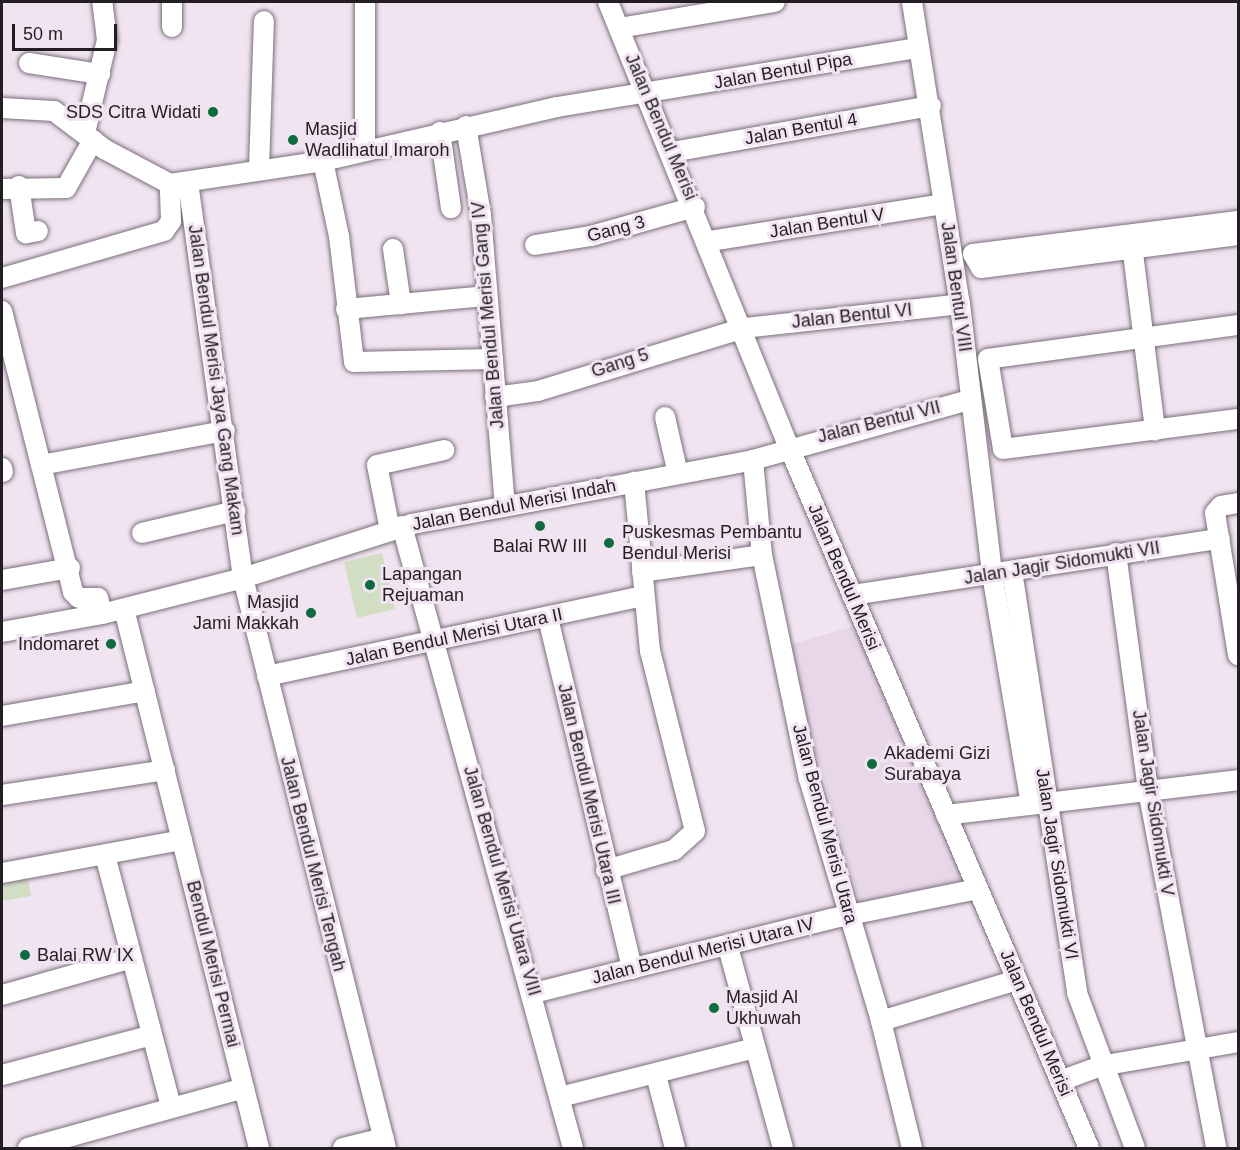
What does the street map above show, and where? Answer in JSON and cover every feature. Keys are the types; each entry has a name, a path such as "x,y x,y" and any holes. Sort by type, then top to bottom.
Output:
{"street":[{"path":"25,233 10,188 66,188 89,137 107,40 102,2"},
{"path":"171,2 172,27"},
{"path":"365,2 365,151"},
{"name":"Jalan Bendul Merisi","path":"608,2 710,241 789,447 1089,1149"},
{"path":"619,28 775,2"},
{"name":"Jalan Bentul VIII","path":"912,2 931,106 960,304 970,400 1001,572"},
{"path":"259,169 264,21"},
{"name":"Jalan Bentul Pipa","path":"179,183 323,161 466,126 647,93 919,48"},
{"path":"29,63 100,74"},
{"name":"Jalan Bentul 4","path":"672,152 931,106"},
{"path":"2,108 54,111 89,137 179,183 171,221 164,231 2,278"},
{"name":"Jalan Bendul Merisi Gang IV","path":"466,126 487,296 505,504"},
{"path":"440,132 451,208"},
{"path":"323,161 339,236 354,362 493,359"},
{"name":"Jalan Bendul Merisi Jaya Gang Makam","path":"179,183 225,431 243,578"},
{"name":"Jalan Bentul V","path":"710,241 944,204"},
{"name":"Gang 3","path":"535,245 591,236 695,207"},
{"path":"1239,221 1131,242 981,268 974,254 1131,242 1239,235"},
{"path":"1131,242 1155,431"},
{"path":"393,249 401,303"},
{"path":"346,309 487,296"},
{"name":"Jalan Bentul VI","path":"744,328 960,304"},
{"path":"2,310 9,372 41,465 70,568 75,595 98,598 102,615"},
{"path":"1239,325 990,356 989,370 1003,449 1239,419"},
{"name":"Gang 5","path":"495,397 538,391 744,328"},
{"name":"Jalan Bentul VII","path":"789,447 970,400"},
{"path":"665,417 678,474"},
{"path":"41,465 225,431"},
{"name":"Jalan Bendul Merisi Indah","path":"2,632 102,615 243,578 401,527 505,504 753,460 789,447"},
{"name":"Jalan Bendul Merisi Utara VIII","path":"444,450 377,465 430,598 428,614 435,643 534,993 573,1149"},
{"name":"Jalan Bendul Merisi Utara","path":"753,460 762,555 809,779 881,1021 912,1149"},
{"path":"606,870 674,850 694,831 650,651 642,596 634,482"},
{"path":"1239,503 1216,510 1239,655"},
{"path":"142,533 235,511"},
{"name":"Jalan Jagir Sidomukti VII","path":"852,595 1116,553 1220,539"},
{"name":"Jalan Jagir Sidomukti V","path":"1116,553 1148,790 1216,1149"},
{"path":"642,572 762,555"},
{"path":"2,580 70,568"},
{"name":"Jalan Jagir Sidomukti VI","path":"1001,572 1039,804 1077,993 1095,1069 1135,1149"},
{"name":"Jalan Bendul Merisi Tengah","path":"243,578 385,1143"},
{"name":"Jalan Bendul Merisi Utara II","path":"267,676 435,643 642,596"},
{"name":"Bendul Merisi Permai","path":"124,609 259,1149"},
{"name":"Jalan Bendul Merisi Utara III","path":"548,618 606,870 632,969"},
{"path":"2,716 145,691"},
{"path":"2,795 165,770"},
{"path":"946,815 1239,780"},
{"path":"2,873 182,840"},
{"path":"105,855 171,1106"},
{"name":"Jalan Bendul Merisi Utara IV","path":"534,993 728,947 850,915 978,889"},
{"path":"728,947 783,1149"},
{"path":"2,993 132,958"},
{"path":"881,1021 1017,980"},
{"path":"2,1075 152,1035"},
{"path":"1060,1081 1095,1069 1239,1042"},
{"path":"560,1097 656,1075 755,1048"},
{"path":"656,1075 675,1149"},
{"path":"28,1149 171,1106 244,1088"},
{"path":"343,1149 385,1143"}],"shaded area":[{"name":"Akademi Gizi Surabaya","path":"864,623 975,882 861,908 786,646"}],"green space":[{"name":"Lapangan Rejuaman","path":"382,553 395,609 357,618 344,562"},
{"path":"27,873 31,896 2,901 2,878"}],"place":[{"name":"SDS Citra Widati","path":"213,112"},
{"name":"Masjid Wadlihatul Imaroh","path":"293,140"},
{"name":"Balai RW III","path":"540,526"},
{"name":"Puskesmas Pembantu Bendul Merisi","path":"609,543"},
{"name":"Lapangan Rejuaman","path":"370,585"},
{"name":"Masjid Jami Makkah","path":"311,613"},
{"name":"Indomaret","path":"111,644"},
{"name":"Akademi Gizi Surabaya","path":"872,764"},
{"name":"Balai RW IX","path":"25,955"},
{"name":"Masjid Al Ukhuwah","path":"714,1008"}]}
